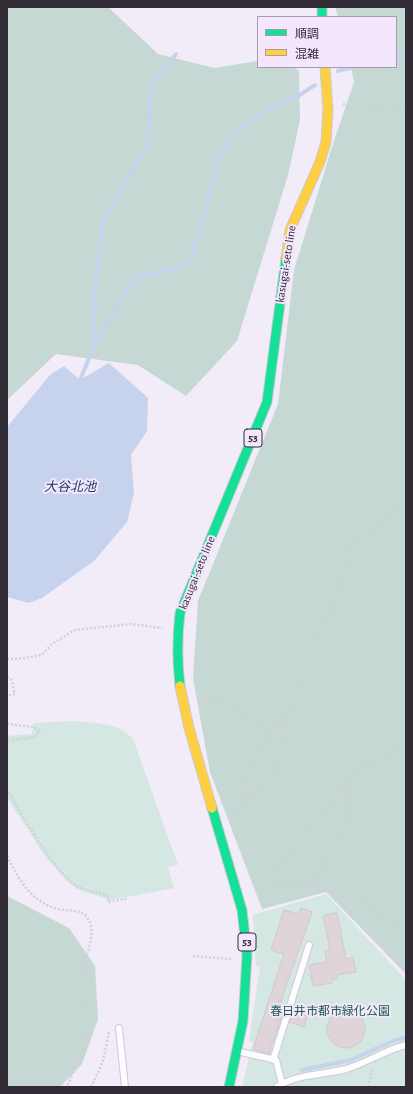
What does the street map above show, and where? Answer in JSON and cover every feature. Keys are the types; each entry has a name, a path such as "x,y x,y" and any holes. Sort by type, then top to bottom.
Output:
{"main road":[{"name":"kasugai-seto line","path":"229,1087 246,1011 247,939 242,910 189,728 184,706 177,658 178,630 187,593 268,402 290,230 298,206 322,153 328,128 328,102 325,68"}],"lane":[{"path":"273,1060 309,945"},
{"path":"119,1028 125,1087"},
{"path":"237,1051 276,1060 280,1085 346,1069 406,1045"}],"path":[{"path":"328,102 366,108 406,111"},
{"path":"230,820 244,801 256,790 271,782 277,774 284,723 290,707 292,687 304,680 305,649 314,644 341,589 349,544 369,535 406,501"},
{"path":"7,658 16,660 29,656 42,655 52,644 75,630 131,624 178,630"},
{"path":"7,677 11,679 15,694 7,696"},
{"path":"184,706 217,697 262,726 273,731"},
{"path":"244,801 243,792 252,763 290,707"},
{"path":"7,724 33,727 40,730 35,737 7,741"},
{"path":"406,737 388,757 364,766 340,790 321,818 307,830 292,853 278,868 272,881 311,885 340,895 367,899 385,921 406,924"},
{"path":"311,885 339,839 350,809 350,781"},
{"path":"7,789 48,856 70,881 78,887 108,896 108,902 125,900"},
{"path":"7,856 16,875 28,891 39,901 58,909 84,914 91,925 90,946 82,970 79,991 87,1018 84,1042 67,1087"},
{"path":"193,956 237,959"},
{"path":"91,1087 103,1061 110,1030"},
{"path":"368,1087 373,1068 373,1059"}],"green space":[{"path":"73,721 113,726 121,729 133,739 178,865 168,867 174,888 111,900 77,889 68,882 46,858 10,802 7,796 7,736 32,734 33,723"},
{"name":"春日井市都市緑化公園","path":"326,894 406,980 406,1087 242,1087 253,1042 249,1041 260,967 256,966 253,915"}],"shaded area":[{"path":"7,7 108,7 158,54 214,68 257,61 257,68 295,68 299,71 300,120 288,175 237,341 186,396 138,365 56,354 7,400"},
{"path":"335,7 406,7 406,974 326,892 262,909 210,772 193,678 198,601 278,404 294,270 354,82 351,68 397,68 397,16 338,16"},
{"path":"7,896 69,928 95,966 98,1019 82,1064 60,1087 8,1087 7,1085"}],"water":[{"name":"大谷北池","path":"109,363 148,398 147,431 131,455 134,493 127,522 94,561 42,598 29,603 7,597 7,427 50,375 64,366 80,380"}],"building":[{"path":"301,908 312,912 279,1007 284,1008 269,1054 253,1049 284,954 271,950 284,910 299,914"},
{"path":"337,913 346,959 353,957 356,972 337,975 337,978 332,980 332,983 313,986 309,965 327,962 325,951 330,950 323,916"},
{"path":"346,1010 356,1013 362,1019 365,1029 362,1039 356,1045 346,1048 336,1045 330,1039 327,1029 330,1019 336,1013"},
{"path":"293,1011 307,1016 304,1027 290,1022"}],"waterway":[{"path":"397,56 406,53"},
{"path":"93,348 95,291 103,222 148,144 151,84 176,54"},
{"path":"338,71 349,68"},
{"path":"80,380 93,349 131,283 138,276 178,268 192,258 219,158 232,135 272,106 298,96 315,85"},
{"path":"302,1070 351,1060 395,1040 406,1038"}],"traffic: fast":[{"path":"322,7 322,16"},
{"path":"180,686 178,668 178,631 180,613 267,402 286,258"},
{"path":"212,808 242,910 247,955 243,1021 229,1087"}],"traffic: slow":[{"path":"286,258 290,230 320,162 326,142 328,110 325,68"},
{"path":"180,686 189,728 212,808"}]}
